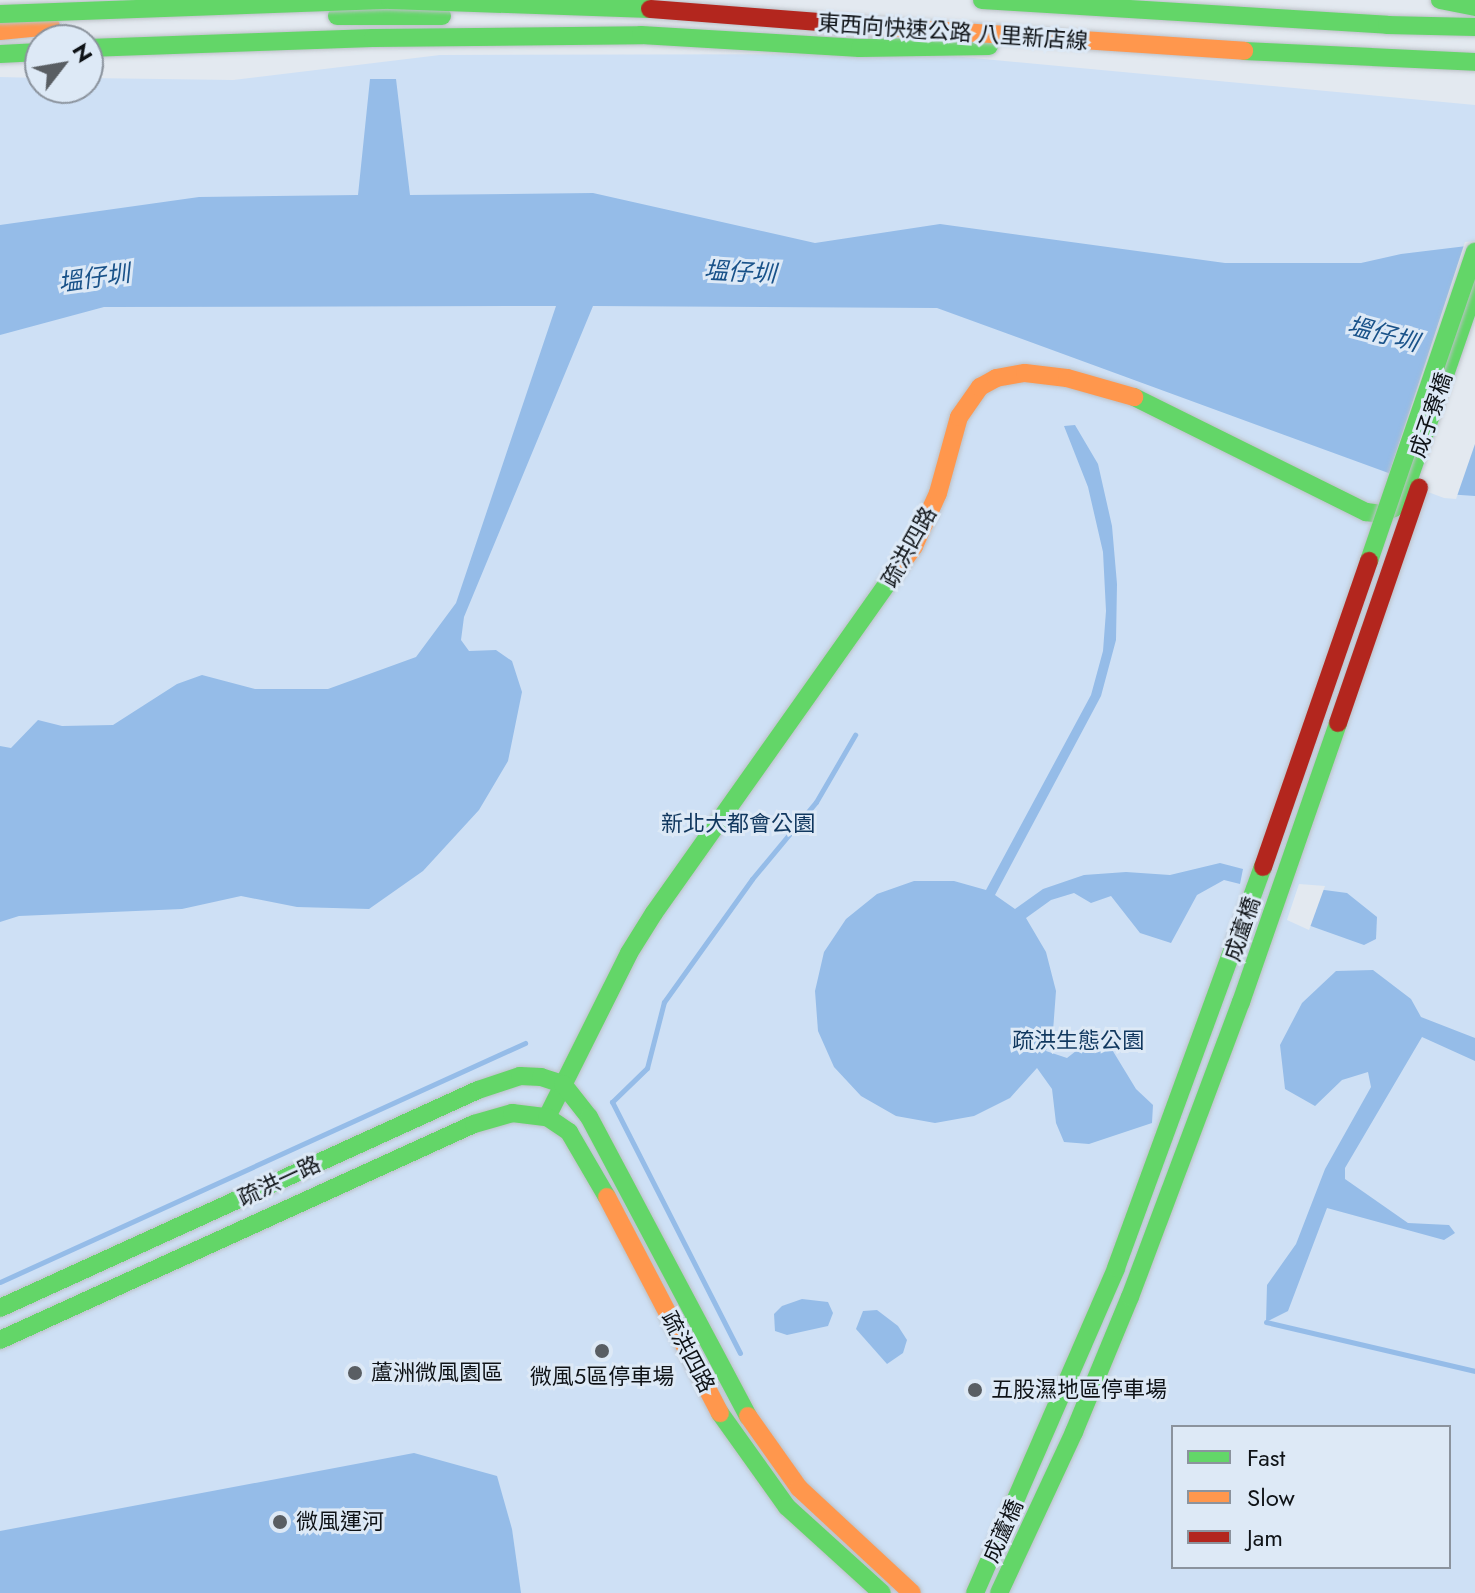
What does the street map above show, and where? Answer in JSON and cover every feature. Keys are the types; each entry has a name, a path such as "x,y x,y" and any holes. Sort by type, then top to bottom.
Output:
{"main road":[{"name":"東西向快速公路 八里新店線","path":"0,14 390,0 641,8 1108,44 1475,62"},
{"path":"0,31 208,16 642,15 714,0"},
{"name":"東西向快速公路 八里新店線","path":"982,0 1387,25 1475,27"},
{"path":"1167,0 1224,13"},
{"path":"1440,0 1475,7"},
{"path":"104,47 373,38 641,35 860,48 1108,44"},
{"path":"0,54 24,53"},
{"name":"成蘆橋","path":"975,1593 1116,1268 1219,995 1475,252"},
{"name":"成子寮橋","path":"1403,496 1475,288"},
{"name":"成蘆橋","path":"999,1593 1074,1432 1182,1161 1246,988 1475,325"},
{"name":"疏洪四路","path":"882,1593 787,1507 728,1428 584,1154 569,1132 547,1117 629,953 654,913 914,546 938,493 959,417 980,387 996,378 1025,373 1097,384 1156,406 1366,512 1389,512 1403,496"},
{"name":"疏洪一路","path":"0,1308 478,1090 520,1076 541,1077 563,1084"},
{"name":"疏洪四路","path":"563,1084 578,1099 606,1146 733,1393 762,1438 799,1488 912,1593"},
{"name":"疏洪一路","path":"0,1340 474,1124 512,1113 547,1117"}],"green space":[{"name":"新北大都會公園","path":"931,54 1475,105 1475,1593 0,1593 0,77 24,78 24,104 104,104 104,78 233,80 440,55"}],"water":[{"name":"塭仔圳","path":"370,79 396,79 410,195 593,193 815,243 940,224 1225,263 1361,263 1401,254 1475,245 1475,496 1446,494 937,308 593,306 464,617 461,640 469,651 496,650 512,661 522,692 508,761 479,810 423,871 369,909 297,907 241,896 182,909 19,916 0,922 0,746 11,748 38,720 62,726 113,725 177,684 202,675 255,689 328,689 416,657 456,603 556,306 104,307 0,335 0,225 199,197 358,195"},
{"path":"1075,425 1098,464 1112,526 1117,584 1116,640 1101,696 995,895 1015,909 1043,889 1084,875 1126,872 1170,875 1220,863 1243,869 1240,884 1224,880 1197,895 1171,943 1140,933 1111,896 1091,903 1074,893 1051,900 1026,918 1046,952 1056,991 1053,1031 1046,1051 1067,1058 1094,1037 1108,1043 1136,1089 1153,1105 1152,1123 1089,1144 1064,1142 1056,1123 1052,1089 1037,1068 1010,1098 974,1116 935,1123 896,1116 861,1096 834,1067 818,1031 815,991 824,952 846,919 877,894 914,881 954,881 986,890 1091,695 1103,651 1106,611 1103,552 1088,487 1064,426"},
{"path":"1302,887 1347,893 1377,917 1376,939 1364,945 1291,919"},
{"path":"1373,970 1411,999 1421,1017 1475,1038 1475,1061 1422,1037 1345,1168 1345,1179 1408,1223 1449,1225 1455,1233 1444,1240 1327,1208 1288,1311 1266,1322 1267,1285 1296,1244 1325,1169 1371,1087 1368,1072 1342,1080 1315,1106 1285,1089 1280,1045 1302,1003 1336,971"},
{"path":"802,1299 828,1302 833,1313 828,1326 787,1335 775,1331 774,1314 782,1306"},
{"path":"877,1310 898,1326 907,1340 903,1353 887,1364 856,1329 863,1311"},
{"name":"微風運河","path":"414,1453 497,1476 512,1529 521,1593 0,1593 0,1531"}],"pier":[{"path":"1475,241 1475,444 1456,499 1444,498 1388,477 1465,242"},
{"path":"1299,884 1325,886 1309,930 1287,920"}],"waterway":[{"path":"740,1353 612,1102 647,1068 664,1002 752,879 816,802 855,735"},
{"path":"0,1282 525,1043"},
{"path":"1266,1322 1475,1371"}],"traffic: fast":[{"path":"0,14 390,0 650,9"},
{"path":"982,0 1387,25 1475,27"},
{"path":"1440,0 1475,7"},
{"path":"337,16 442,16"},
{"path":"104,47 373,38 641,35 860,48 989,46"},
{"path":"1244,51 1475,62"},
{"path":"0,54 24,53"},
{"path":"1369,561 1475,252"},
{"path":"1134,397 1366,512 1382,514 1394,508 1403,496 1475,288"},
{"path":"547,1117 629,953 654,913 899,567"},
{"path":"999,1593 1074,1432 1130,1297 1241,1002 1338,723"},
{"path":"975,1593 1116,1268 1263,867"},
{"path":"0,1308 478,1090 520,1076 541,1077 563,1084 589,1117 748,1416"},
{"path":"0,1340 474,1124 512,1113 547,1117 569,1132 607,1197"},
{"path":"720,1413 787,1507 882,1593"}],"traffic: slow":[{"path":"871,26 1244,51"},
{"path":"0,31 24,29"},
{"path":"899,567 914,546 938,493 959,417 980,387 996,378 1025,373 1067,378 1134,397"},
{"path":"607,1197 720,1413"},
{"path":"748,1416 799,1488 912,1593"}],"traffic: jam":[{"path":"650,9 871,26"},
{"path":"1338,723 1419,488"},
{"path":"1263,867 1369,561"}],"place":[{"name":"微風5區停車場","path":"602,1351"},
{"name":"蘆洲微風園區","path":"355,1373"},
{"name":"五股濕地區停車場","path":"975,1390"},
{"name":"微風運河","path":"280,1522"}],"park label":[{"name":"疏洪生態公園","path":"1078,1041"}]}
